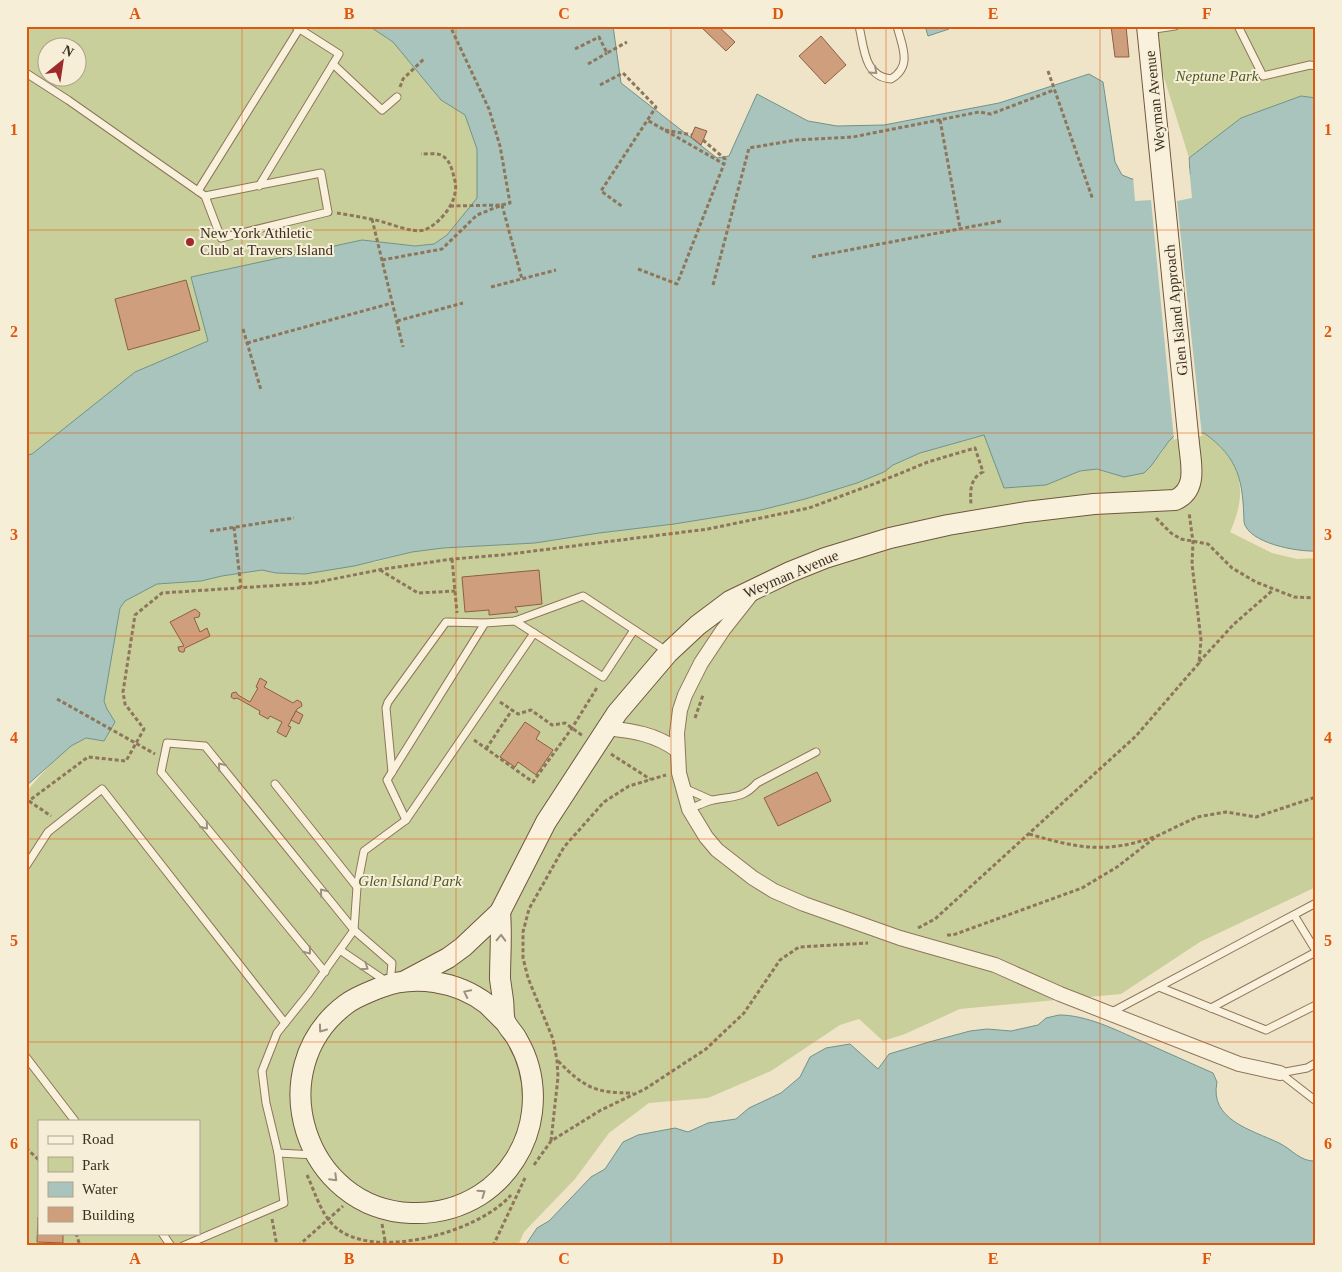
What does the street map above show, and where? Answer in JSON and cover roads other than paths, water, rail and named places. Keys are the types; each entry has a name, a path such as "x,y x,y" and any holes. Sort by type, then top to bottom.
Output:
{"street":[{"name":"Weyman Avenue","path":"1148,28 1162,177"},
{"name":"Glen Island Approach","path":"1162,177 1189,444 1191,484 1186,494"},
{"name":"Weyman Avenue","path":"500,912 546,822 607,728 640,685 668,653 730,601 790,572 825,558 890,538 948,525 1026,512 1094,504 1175,500 1186,494"},
{"path":"755,589 701,663 689,686 680,710 677,733 679,773 690,809 706,837 717,850 753,878 774,891 804,904 900,938 995,965 1239,1064 1280,1073"},
{"path":"607,728 629,730 655,737 677,750"},
{"path":"398,982 422,981 456,987 487,1004 505,1022 518,1039 530,1070 533,1095 528,1132 520,1152 504,1174 470,1201 447,1210 425,1214 381,1208 355,1196 337,1182 315,1155 303,1123 300,1096 304,1068 311,1048 321,1030 345,1005 358,996 398,982 448,958 500,912"},
{"path":"500,912 502,932 500,982 505,1022"}],"lane":[{"path":"859,26 868,65 878,76 885,79 891,79 900,72 905,59 897,26"},
{"path":"1148,28 1175,26"},
{"path":"1238,26 1263,76 1310,65 1316,66"},
{"path":"201,194 297,28 339,54 259,186"},
{"path":"333,64 382,110 397,97"},
{"path":"26,73 68,100 201,194 221,238 328,212 321,173 259,186 201,194"},
{"path":"392,772 386,708 388,702 446,622 485,623 515,621 583,596 668,653"},
{"path":"515,621 603,676 634,630"},
{"path":"406,820 387,780 485,623"},
{"path":"183,1246 284,1203 278,1153 266,1103 262,1072 277,1034 354,930 357,887 364,851 406,820 534,633"},
{"path":"324,972 161,772 166,743 205,746 354,930 392,963 398,982"},
{"path":"690,809 711,800 740,796 757,783 816,752"},
{"path":"275,784 357,887"},
{"path":"683,787 711,800"},
{"path":"26,866 48,832 102,789 285,1023"},
{"path":"1110,1013 1316,903"},
{"path":"1211,1008 1316,952 1294,915"},
{"path":"340,950 398,982"},
{"path":"1159,987 1266,1030 1316,1005"},
{"path":"26,1057 75,1120"},
{"path":"1280,1073 1307,1068 1316,1063"},
{"path":"1280,1073 1316,1101"},
{"path":"278,1153 315,1155"},
{"path":"163,1234 171,1246"}],"water":[{"path":"369,26 613,26 621,83 717,158 729,156 757,94 808,121 837,126 884,125 999,103 1089,74 1103,82 1115,162 1122,175 1132,179 1190,174 1189,158 1241,118 1301,96 1316,98 1316,551 1297,550 1274,545 1254,536 1247,529 1244,522 1242,494 1237,472 1225,452 1204,433 1174,436 1144,473 1124,477 1097,469 1080,471 1046,485 1004,488 984,435 920,453 893,465 884,472 857,483 761,510 535,543 443,548 412,552 354,566 305,574 276,573 262,570 201,581 157,584 125,601 120,608 104,701 115,722 104,741 86,738 71,746 26,786 26,455 32,454 135,372 208,341 191,277 362,240 415,246 434,244 447,235 477,198 477,149 465,115 441,100 393,42"},
{"path":"925,26 948,26 949,29 928,36"},
{"path":"1059,1015 1101,1024 1213,1073 1217,1082 1216,1095 1226,1115 1245,1128 1279,1143 1301,1157 1310,1161 1316,1161 1316,1246 525,1246 537,1228 549,1221 591,1177 605,1169 623,1142 638,1135 675,1128 688,1132 708,1123 736,1119 749,1108 781,1093 800,1077 810,1057 826,1048 850,1044 878,1069 889,1054 929,1042 970,1031 987,1029 1011,1031 1038,1025 1046,1018"}],"place":[{"name":"New York Athletic Club at Travers Island","path":"190,242"}],"park label":[{"name":"Neptune Park","path":"1217,76"},
{"name":"Glen Island Park","path":"410,881"}]}
